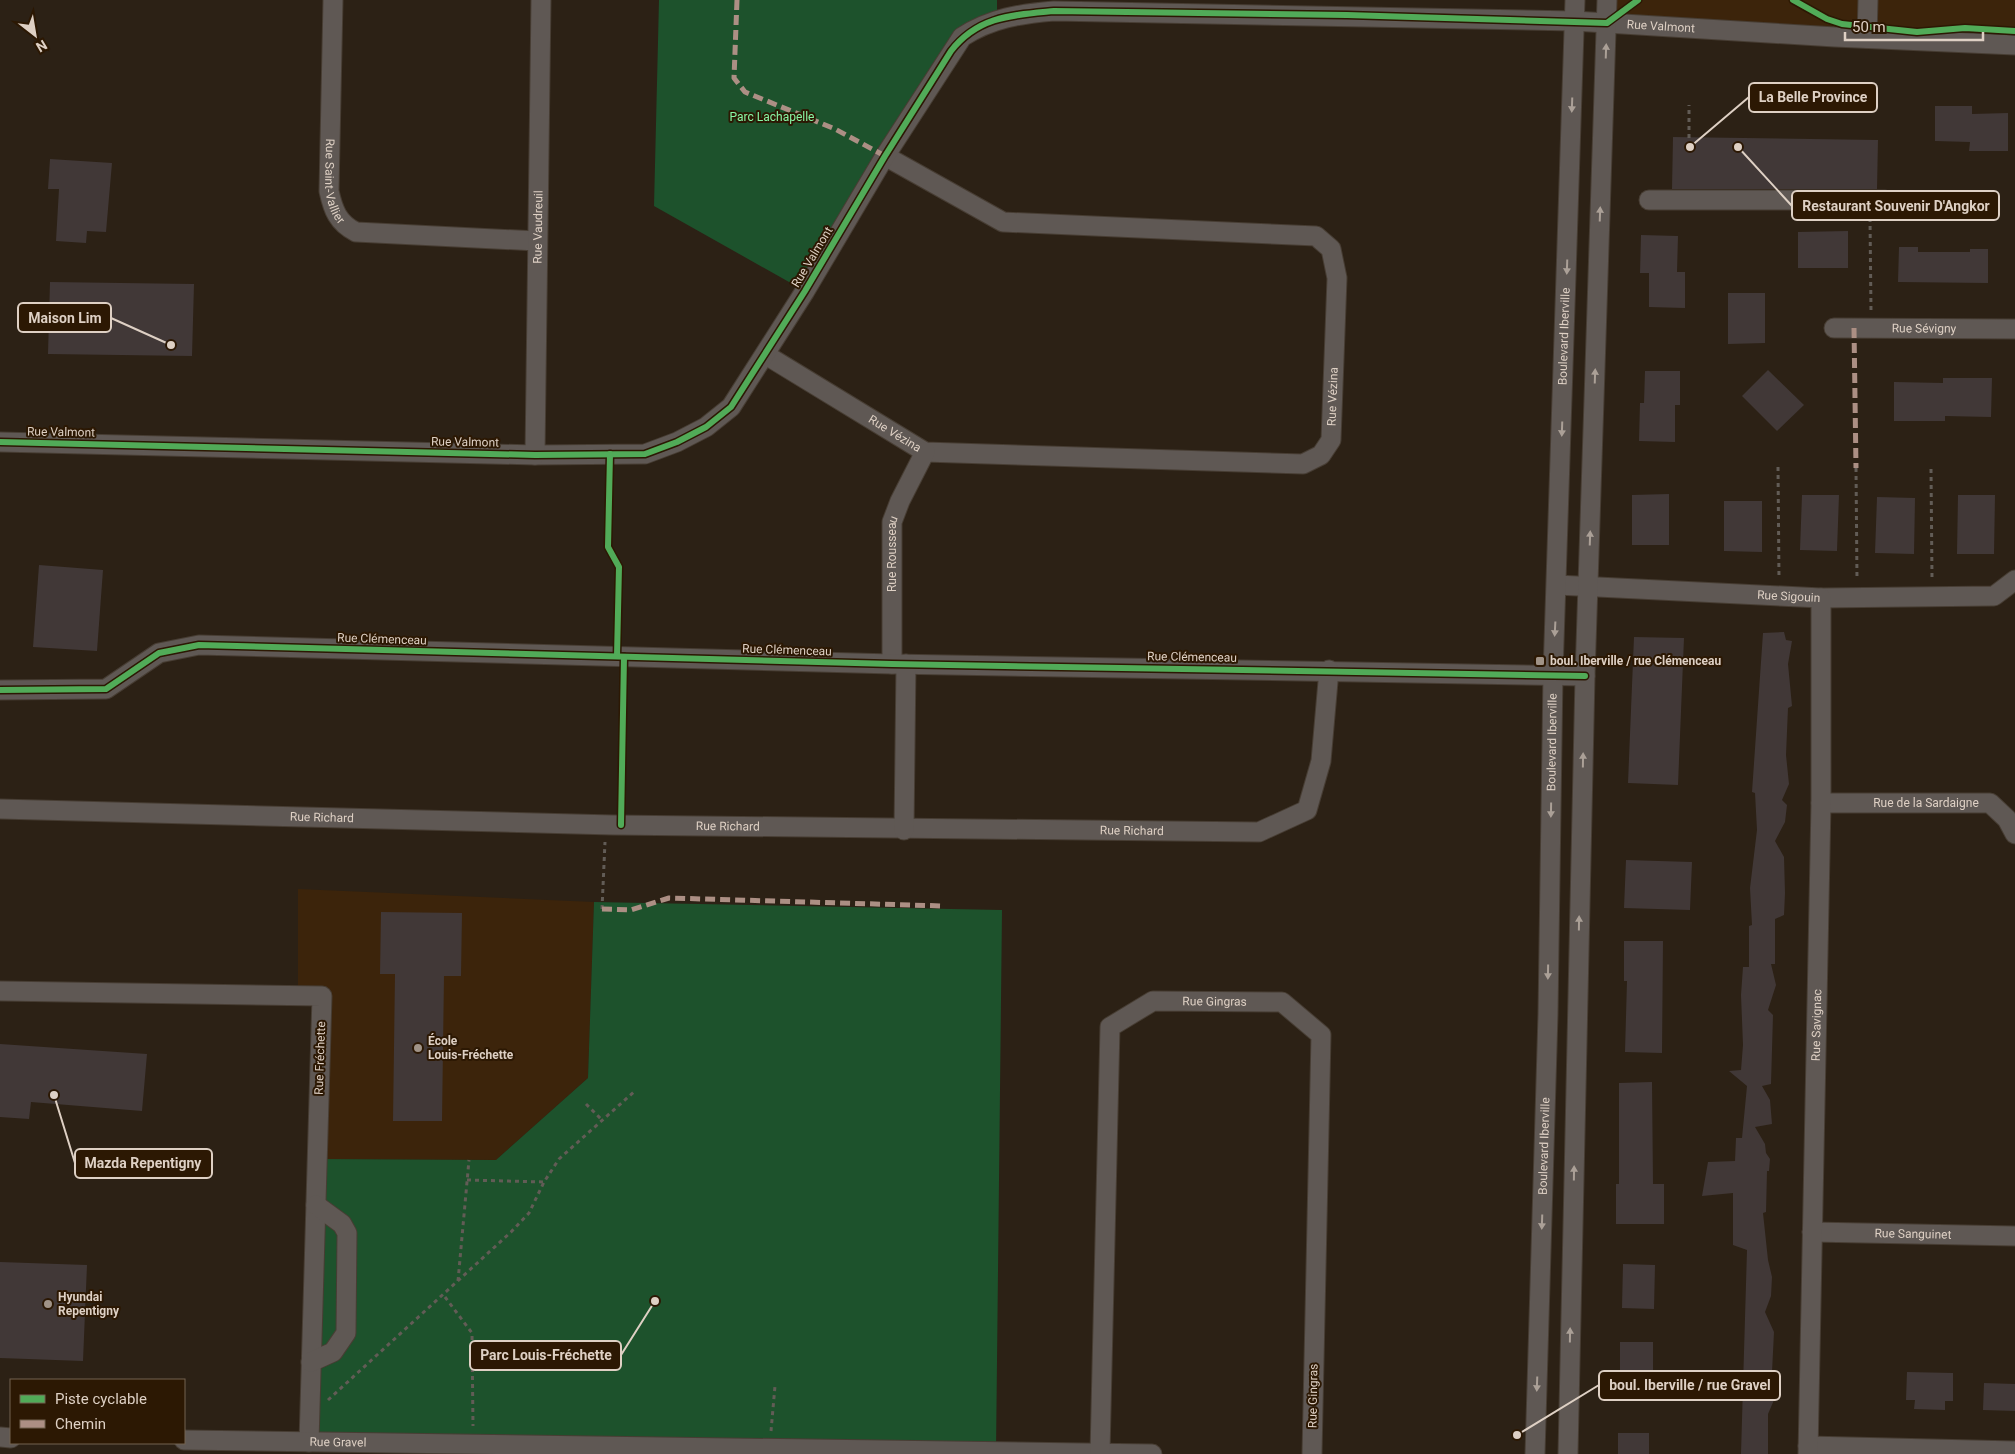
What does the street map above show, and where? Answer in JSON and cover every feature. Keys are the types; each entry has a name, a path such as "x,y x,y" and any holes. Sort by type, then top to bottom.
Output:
{"street":[{"name":"Rue Saint-Vallier","path":"333,0 329,190 333,209 343,225 356,232 538,241"},
{"name":"Rue Vaudreuil","path":"534,454 542,0"},
{"name":"Boulevard Iberville","path":"1535,1454 1548,1014 1553,673 1574,0"},
{"path":"1568,1454 1585,676 1607,0"},
{"path":"1867,38 1868,0"},
{"name":"Rue Valmont","path":"0,442 534,454 645,454 677,442 706,427 731,407 766,355 884,156 962,37 978,26 997,19 1054,11 1347,8 2015,45"},
{"name":"Rue Vézina","path":"766,355 925,452 1303,464 1322,455 1331,440 1337,278 1331,249 1316,236 1003,222 884,156"},
{"path":"1649,200 1878,200"},
{"name":"Rue Sévigny","path":"1834,328 2015,329"},
{"name":"Rue Rousseau","path":"904,830 892,522 900,501 925,452"},
{"name":"Rue Sigouin","path":"1557,585 1821,598 1994,596 2015,580"},
{"name":"Rue Savignac","path":"1808,1450 1821,803 1821,598"},
{"name":"Rue Clémenceau","path":"0,690 106,689 160,654 199,645 899,664 1553,673 1585,676"},
{"name":"Rue Richard","path":"0,809 904,830 1259,832 1307,810 1321,761 1329,670"},
{"name":"Rue de la Sardaigne","path":"1821,803 1990,804 2007,819 2015,834"},
{"name":"Rue Fréchette","path":"0,991 322,996 309,1442"},
{"name":"Rue Gingras","path":"1100,1453 1110,1027 1153,1001 1163,1001 1282,1002 1321,1036 1312,1454"},
{"path":"311,1362 334,1352 346,1333 347,1233 342,1224 316,1205"},
{"name":"Rue Sanguinet","path":"1812,1232 2015,1236"},
{"name":"Rue Gravel","path":"185,1440 473,1444 497,1449 770,1449 802,1451 1152,1454"},
{"path":"1808,1450 2015,1451"}],"path":[{"path":"1689,105 1689,138"},
{"path":"1871,328 1878,200"},
{"path":"1778,467 1780,596"},
{"path":"1856,468 1857,597"},
{"path":"1931,469 1932,596"},
{"path":"602,910 606,824"},
{"path":"310,1418 529,1213 544,1182 559,1159 636,1090"},
{"path":"586,1104 602,1120"},
{"path":"458,1281 469,1160"},
{"path":"467,1180 544,1182"},
{"path":"445,1297 472,1333 473,1444"},
{"path":"770,1449 775,1386"}],"shaded area":[{"path":"1607,0 2015,0 2015,45 1607,23"},
{"path":"298,889 594,902 588,1078 496,1160 316,1159 322,996 298,996"}],"green space":[{"name":"Parc Lachapelle","path":"659,0 997,0 997,19 978,26 805,291 654,206"},
{"path":"594,902 1002,910 996,1452 309,1442 316,1159 496,1160 588,1078"}],"building":[{"path":"1935,106 1972,106 1972,114 2008,113 2008,151 1969,151 1970,142 1935,141"},
{"path":"1673,137 1878,140 1877,189 1672,189"},
{"path":"50,159 112,163 106,232 87,231 86,243 56,241 59,189 48,189"},
{"path":"1848,231 1848,268 1798,268 1798,232"},
{"path":"1641,235 1678,236 1677,272 1685,272 1685,308 1649,307 1649,273 1640,273"},
{"path":"1899,247 1918,247 1918,252 1970,252 1970,249 1988,249 1988,283 1898,282"},
{"path":"50,282 194,284 192,356 48,354"},
{"path":"1728,293 1765,293 1765,343 1728,344"},
{"path":"1768,370 1804,405 1777,431 1742,396"},
{"path":"1645,371 1680,371 1680,405 1675,405 1675,442 1639,441 1640,403 1644,403"},
{"path":"1943,378 1992,378 1991,417 1945,416 1945,421 1894,421 1894,382 1943,383"},
{"path":"1669,494 1669,545 1632,545 1632,495"},
{"path":"1802,495 1839,495 1837,551 1800,550"},
{"path":"1958,495 1995,495 1994,554 1957,554"},
{"path":"1877,497 1915,498 1914,554 1875,553"},
{"path":"1724,501 1762,501 1762,552 1724,551"},
{"path":"39,565 103,570 97,651 33,647"},
{"path":"1784,632 1786,640 1792,641 1788,664 1792,706 1788,708 1786,755 1789,784 1782,800 1787,805 1785,822 1775,841 1784,857 1784,915 1775,919 1775,964 1771,964 1776,985 1768,1010 1773,1015 1771,1084 1762,1086 1770,1100 1772,1124 1755,1127 1765,1144 1766,1153 1770,1159 1769,1171 1767,1171 1766,1212 1763,1213 1768,1260 1772,1277 1771,1296 1765,1312 1774,1332 1772,1372 1769,1372 1768,1389 1774,1400 1768,1414 1768,1454 1741,1454 1747,1250 1733,1245 1733,1193 1702,1196 1708,1162 1735,1161 1736,1138 1742,1138 1747,1086 1729,1071 1741,1070 1743,1045 1741,995 1743,967 1749,967 1749,926 1752,925 1750,888 1757,830 1755,793 1752,792 1763,633"},
{"path":"1634,637 1684,638 1678,785 1628,783"},
{"path":"1626,860 1692,862 1690,910 1624,908"},
{"name":"École Louis-Fréchette","path":"381,912 462,913 461,976 444,976 442,1121 393,1121 395,974 380,974"},
{"path":"1624,941 1663,941 1662,1053 1625,1052 1627,981 1624,981"},
{"path":"0,1044 147,1054 142,1111 31,1102 29,1119 0,1117"},
{"path":"1652,1082 1653,1184 1664,1184 1664,1224 1616,1224 1616,1184 1619,1184 1619,1083"},
{"path":"0,1262 87,1265 83,1361 0,1358"},
{"path":"1623,1264 1655,1265 1654,1309 1622,1308"},
{"path":"1620,1342 1653,1342 1653,1383 1620,1383"},
{"path":"1907,1372 1953,1373 1953,1401 1945,1401 1945,1410 1914,1409 1915,1400 1906,1400"},
{"path":"1984,1383 2015,1384 2015,1411 1983,1410"},
{"path":"1618,1433 1649,1433 1649,1454 1618,1454"}],"marked path":[{"path":"737,0 734,78 745,92 835,129 885,156"},
{"path":"1854,328 1856,468"},
{"path":"602,909 631,910 669,898 943,906"}],"cycle path":[{"path":"0,442 535,455 645,454 677,442 706,427 731,407 805,291 885,156 951,51 961,39 985,24 1011,16 1054,11 1347,15 1607,23 1638,0"},
{"path":"1793,0 1827,19 1842,24 1917,32 1965,28 2015,31"},
{"path":"610,454 608,547 619,567 617,656"},
{"path":"0,690 106,689 159,653 199,645 892,664 1585,676"},
{"path":"621,825 624,657"}],"place":[{"name":"La Belle Province","path":"1690,147"},
{"name":"Restaurant Souvenir D'Angkor","path":"1738,147"},
{"name":"Maison Lim","path":"171,345"},
{"name":"boul. Iberville / rue Clémenceau","path":"1540,661"},
{"name":"École Louis-Fréchette","path":"418,1048"},
{"name":"Mazda Repentigny","path":"54,1095"},
{"name":"Parc Louis-Fréchette","path":"655,1301"},
{"name":"Hyundai Repentigny","path":"48,1304"},
{"name":"boul. Iberville / rue Gravel","path":"1517,1435"}]}
